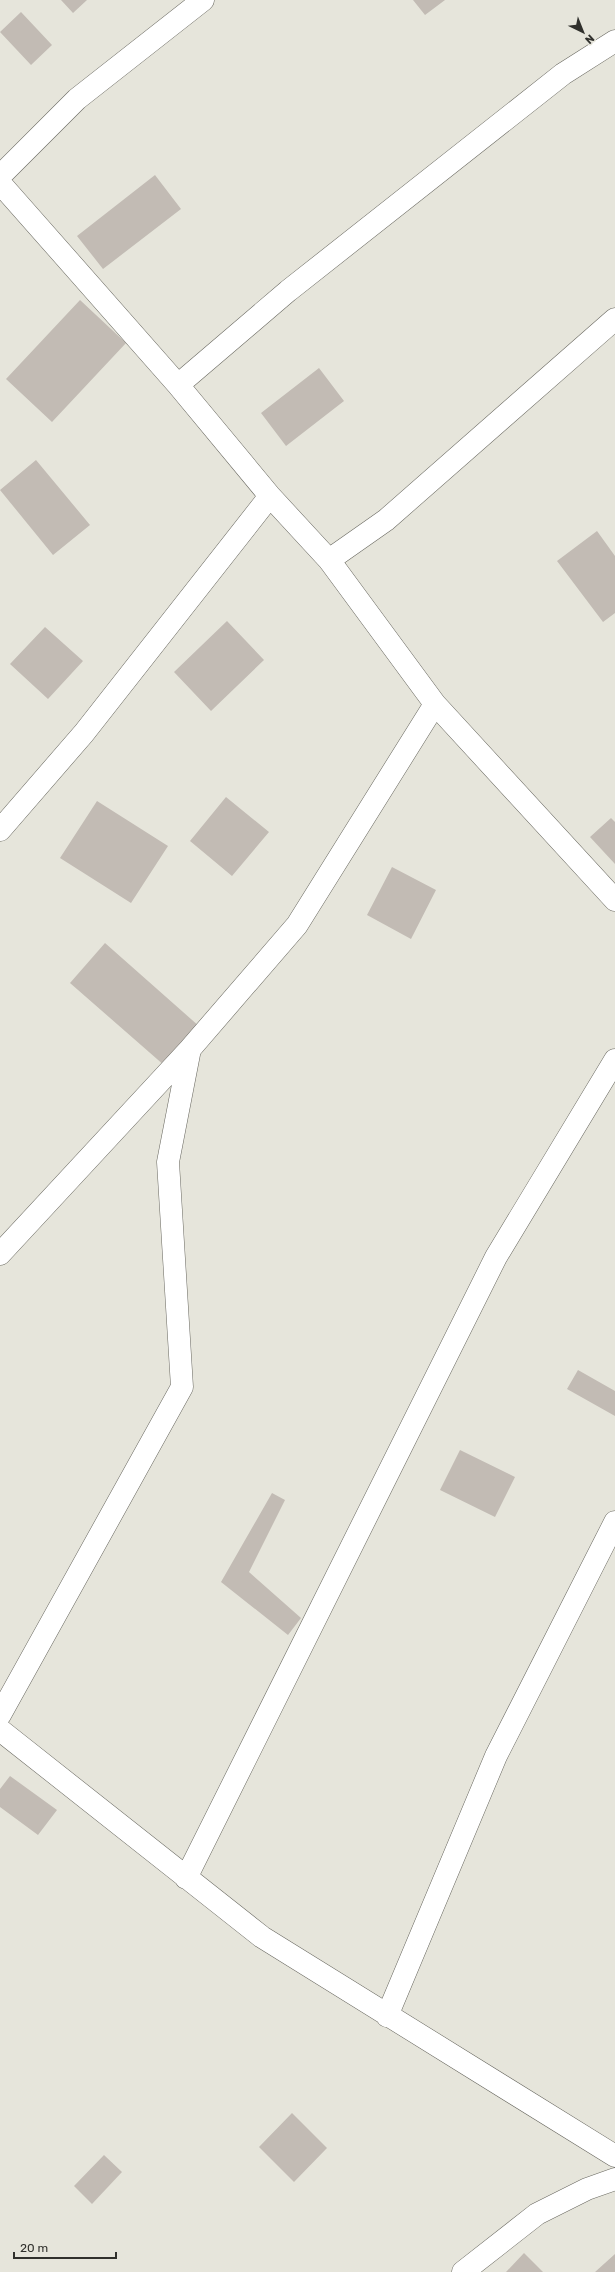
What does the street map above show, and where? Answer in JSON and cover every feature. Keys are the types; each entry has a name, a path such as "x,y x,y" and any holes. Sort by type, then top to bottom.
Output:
{"street":[{"path":"0,176 78,99 203,0"},
{"path":"178,385 288,291 564,74 615,41"},
{"path":"0,183 178,385 270,496 329,560 435,704 615,900"},
{"path":"329,560 386,520 615,318"},
{"path":"0,830 84,733 270,496"},
{"path":"0,1254 190,1049 297,925 435,704"},
{"path":"0,1715 182,1387 168,1162 190,1049"},
{"path":"186,1878 496,1257 615,1060"},
{"path":"388,2016 496,1756 615,1522"},
{"path":"0,1730 262,1937 615,2156"},
{"path":"463,2272 537,2214 587,2189 615,2179"}],"building":[{"path":"61,0 87,0 73,13"},
{"path":"413,0 445,0 425,15"},
{"path":"21,12 52,45 31,65 0,32"},
{"path":"155,175 181,209 103,269 77,236"},
{"path":"80,300 126,343 52,422 6,379"},
{"path":"319,368 344,401 286,446 261,413"},
{"path":"36,460 90,525 53,555 0,490"},
{"path":"597,531 615,556 615,613 603,622 557,561"},
{"path":"227,621 264,660 211,711 174,672"},
{"path":"45,627 83,661 48,699 10,664"},
{"path":"226,797 269,832 232,876 190,841"},
{"path":"97,801 168,846 131,903 60,858"},
{"path":"611,818 615,822 615,864 590,837"},
{"path":"392,867 436,890 411,939 367,915"},
{"path":"105,943 200,1027 165,1066 70,983"},
{"path":"578,1370 615,1391 615,1416 567,1389"},
{"path":"460,1450 515,1477 495,1517 440,1490"},
{"path":"272,1493 285,1500 249,1572 301,1618 288,1635 221,1582"},
{"path":"10,1776 57,1810 38,1835 0,1807 0,1789"},
{"path":"292,2113 327,2148 294,2182 259,2147"},
{"path":"104,2155 122,2172 92,2204 74,2186"},
{"path":"524,2253 543,2272 506,2272"},
{"path":"615,2254 615,2272 595,2272"}]}
